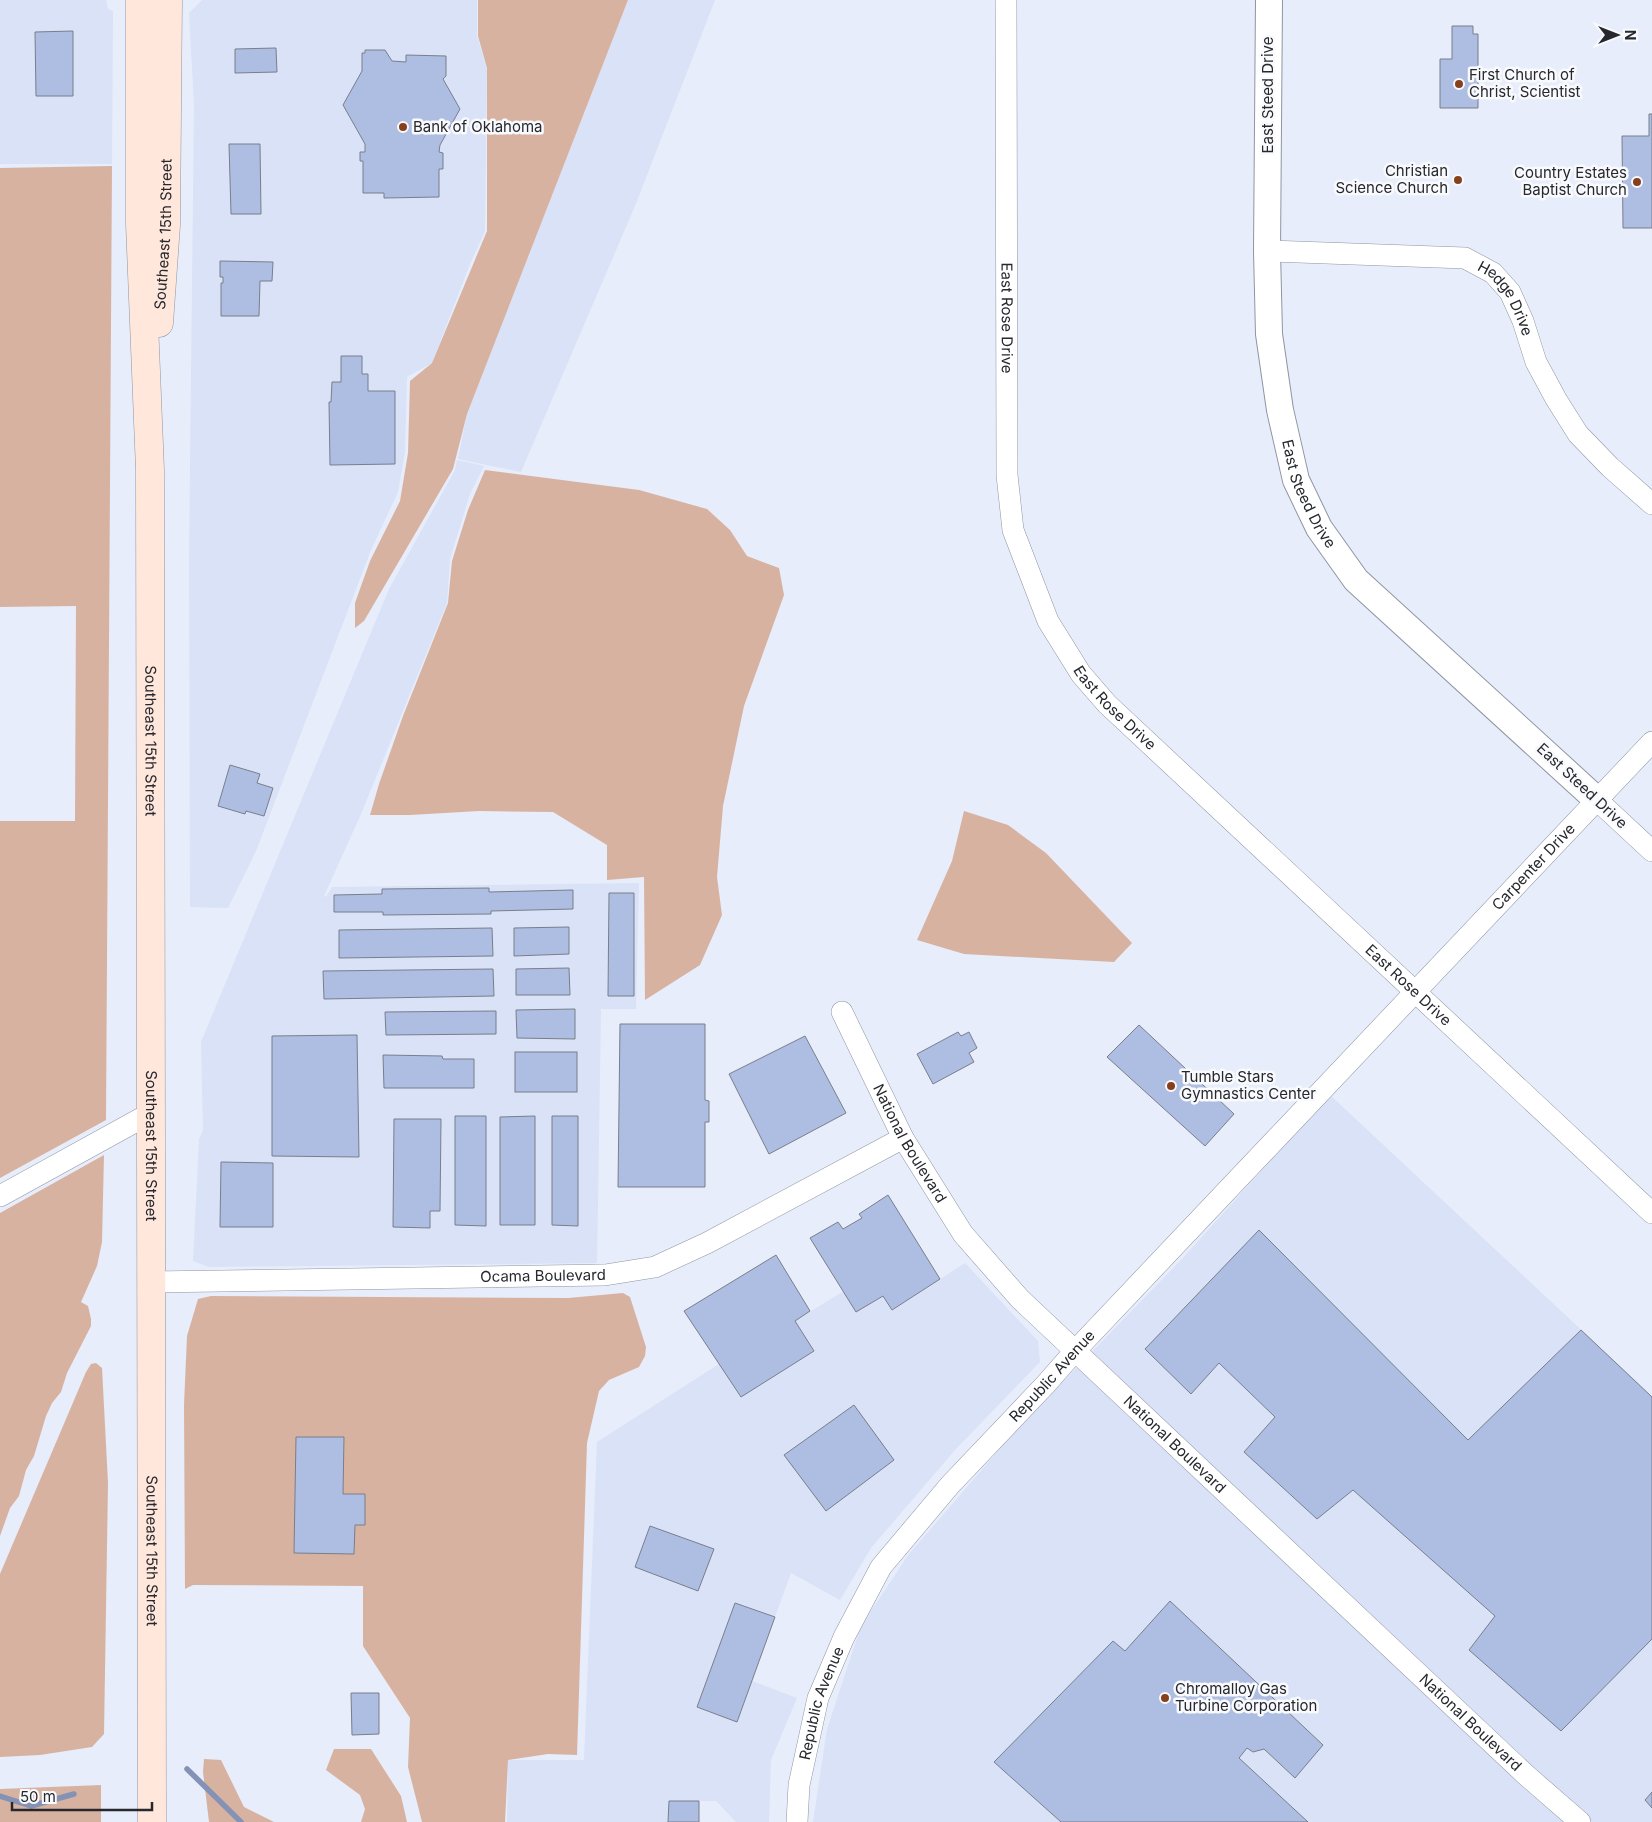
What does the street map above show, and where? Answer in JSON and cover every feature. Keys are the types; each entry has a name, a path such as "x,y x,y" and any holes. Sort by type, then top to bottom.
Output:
{"main road":[{"name":"Southeast 15th Street","path":"140,0 140,224 150,470 152,1822"},
{"name":"Southeast 15th Street","path":"150,470 166,225 168,0"}],"street":[{"name":"East Rose Drive","path":"1006,0 1007,476 1014,530 1048,622 1081,674 1106,704 1652,1213"},
{"name":"East Steed Drive","path":"1269,0 1267,251 1270,334 1280,410 1296,480 1320,528 1356,580 1652,851"},
{"name":"Hedge Drive","path":"1267,251 1465,258 1493,273 1510,292 1523,321 1536,362 1578,434 1610,467 1652,504"},
{"name":"Carpenter Drive","path":"1415,992 1652,742"},
{"name":"Republic Avenue","path":"797,1822 799,1786 818,1698 844,1637 881,1567 950,1485 1415,992"},
{"name":"National Boulevard","path":"842,1012 903,1138 964,1234 1020,1300 1526,1775 1580,1822"},
{"path":"0,1196 151,1113"},
{"name":"Ocama Boulevard","path":"151,1282 605,1275 655,1267 708,1243 903,1138"}],"shaded area":[{"path":"0,0 106,0 108,9 113,11 112,164 0,164"},
{"path":"202,0 477,0 477,36 487,69 485,231 470,264 432,363 407,377 405,452 398,492 371,550 256,851 228,908 190,907 189,560 194,104 189,13"},
{"path":"478,0 628,0 467,414 453,469 364,621 355,628 355,603 370,561 400,501 408,453 410,381 432,363 487,231 487,68 478,36"},
{"path":"628,0 715,0 635,206 521,472 458,459 467,414"},
{"path":"112,166 106,1120 0,1178 0,821 75,821 76,606 0,607 0,168"},
{"path":"457,460 484,466 470,494 450,559 447,603 361,814 324,896 326,897 332,887 639,883 636,1009 601,1009 597,1263 209,1267 193,1261 199,1139 203,1130 201,1042 389,589 455,470"},
{"path":"485,470 639,490 707,509 730,530 747,556 779,568 784,595 744,706 723,806 717,877 722,915 700,965 645,1000 644,877 607,880 607,845 553,812 479,811 370,815 403,716 448,603 452,561 468,510"},
{"path":"964,811 1008,825 1046,853 1132,943 1114,962 964,954 917,940 952,861"},
{"path":"1330,1095 1652,1396 1652,1822 813,1822 827,1729 861,1626 909,1554 1018,1428 1181,1260"},
{"path":"104,1155 102,1242 97,1266 81,1302 88,1306 91,1326 67,1373 61,1392 52,1403 46,1416 34,1456 26,1470 19,1496 10,1508 0,1536 0,1213"},
{"path":"965,1263 1038,1341 1040,1362 955,1450 871,1548 840,1600 791,1573 775,1617 735,1603 697,1707 737,1722 752,1681 797,1698 771,1760 769,1822 736,1822 716,1801 669,1801 668,1822 507,1822 508,1760 584,1760 597,1442 719,1364 741,1397 814,1351 795,1321 844,1291 883,1296 893,1310"},
{"path":"623,1293 630,1297 646,1347 645,1356 639,1367 609,1380 599,1391 587,1443 577,1755 548,1754 508,1760 505,1822 422,1822 408,1767 410,1718 363,1646 363,1586 193,1585 185,1589 184,1405 187,1336 198,1299 211,1296 568,1298"},
{"path":"96,1363 102,1368 108,1483 104,1734 92,1747 40,1755 0,1757 0,1574 86,1372 91,1364"},
{"path":"334,1749 371,1749 401,1796 407,1822 361,1822 365,1809 360,1795 326,1770"},
{"path":"204,1759 221,1760 244,1807 274,1822 209,1822 203,1772"},
{"path":"101,1785 101,1822 0,1822 0,1789"}],"building":[{"name":"First Church of Christ, Scientist","path":"1452,26 1473,26 1473,34 1478,34 1478,108 1440,108 1440,59 1452,59"},
{"path":"73,31 73,96 36,96 35,32"},
{"path":"276,48 277,72 235,73 235,49"},
{"name":"Bank of Oklahoma","path":"365,50 385,50 392,61 406,62 406,55 446,56 446,76 443,79 460,109 440,145 439,152 443,153 443,169 439,169 439,197 384,198 384,193 363,193 363,161 360,161 360,152 365,152 365,144 343,105 362,71 362,53 365,53"},
{"name":"Country Estates Baptist Church","path":"1649,114 1652,114 1652,228 1623,228 1622,136 1649,136"},
{"path":"229,144 260,144 261,214 231,214"},
{"path":"220,261 273,262 272,281 260,281 259,316 221,316 221,283 223,283 223,277 220,277"},
{"path":"341,356 362,356 362,374 368,374 368,391 395,391 395,464 330,465 329,402 331,402 332,382 341,382"},
{"path":"230,765 260,774 257,783 273,788 264,816 246,811 245,814 218,806"},
{"path":"489,888 489,892 573,890 573,909 491,911 491,914 383,915 383,912 334,912 334,895 382,894 382,889"},
{"path":"609,893 634,893 634,996 608,996"},
{"path":"569,927 569,954 514,956 514,928"},
{"path":"492,928 493,956 339,958 339,930"},
{"path":"569,968 570,995 516,995 516,969"},
{"path":"493,969 494,996 324,999 323,971"},
{"path":"575,1009 575,1039 517,1038 516,1010"},
{"path":"496,1011 496,1034 386,1035 385,1012"},
{"path":"620,1024 705,1024 705,1100 709,1101 709,1122 705,1122 705,1187 618,1187"},
{"name":"Tumble Stars Gymnastics Center","path":"1139,1025 1234,1114 1205,1146 1107,1057"},
{"path":"958,1032 961,1036 969,1032 977,1048 969,1053 974,1062 933,1084 917,1054"},
{"path":"357,1035 359,1157 272,1156 272,1036"},
{"path":"805,1036 846,1113 769,1154 729,1074"},
{"path":"515,1052 577,1052 577,1092 515,1092"},
{"path":"383,1055 442,1056 443,1059 474,1059 474,1088 384,1088"},
{"path":"455,1116 486,1116 486,1226 455,1225"},
{"path":"535,1116 535,1225 500,1225 500,1117"},
{"path":"552,1116 578,1116 578,1226 552,1225"},
{"path":"394,1119 441,1119 440,1211 430,1211 430,1228 393,1227"},
{"path":"221,1162 273,1163 273,1227 220,1227"},
{"path":"888,1195 940,1279 892,1310 883,1296 856,1312 810,1238 838,1222 843,1229 862,1218 859,1214"},
{"path":"1259,1230 1468,1440 1581,1330 1652,1397 1652,1639 1561,1731 1469,1650 1495,1616 1353,1490 1317,1519 1244,1452 1275,1417 1219,1363 1191,1394 1145,1349"},
{"path":"776,1255 810,1311 795,1321 814,1351 741,1397 684,1311"},
{"path":"854,1405 894,1460 826,1511 784,1455"},
{"path":"296,1437 344,1437 343,1494 365,1494 365,1525 355,1525 354,1554 294,1553"},
{"path":"650,1526 714,1549 698,1591 635,1567"},
{"name":"Chromalloy Gas Turbine Corporation","path":"1170,1601 1323,1745 1295,1778 1264,1749 1253,1752 1247,1748 1239,1758 1308,1822 1061,1822 994,1762 1113,1641 1125,1651"},
{"path":"735,1603 775,1617 737,1722 697,1707"},
{"path":"351,1693 379,1693 379,1734 352,1735"},
{"path":"1652,1792 1652,1808 1645,1800"},
{"path":"669,1801 699,1801 699,1822 668,1822"}],"waterway":[{"path":"187,1769 241,1822"},
{"path":"0,1796 31,1806 74,1794"}],"place":[{"name":"First Church of Christ, Scientist","path":"1459,84"},
{"name":"Bank of Oklahoma","path":"403,127"},
{"name":"Christian Science Church","path":"1458,180"},
{"name":"Country Estates Baptist Church","path":"1637,182"},
{"name":"Tumble Stars Gymnastics Center","path":"1171,1086"},
{"name":"Chromalloy Gas Turbine Corporation","path":"1165,1698"}]}
